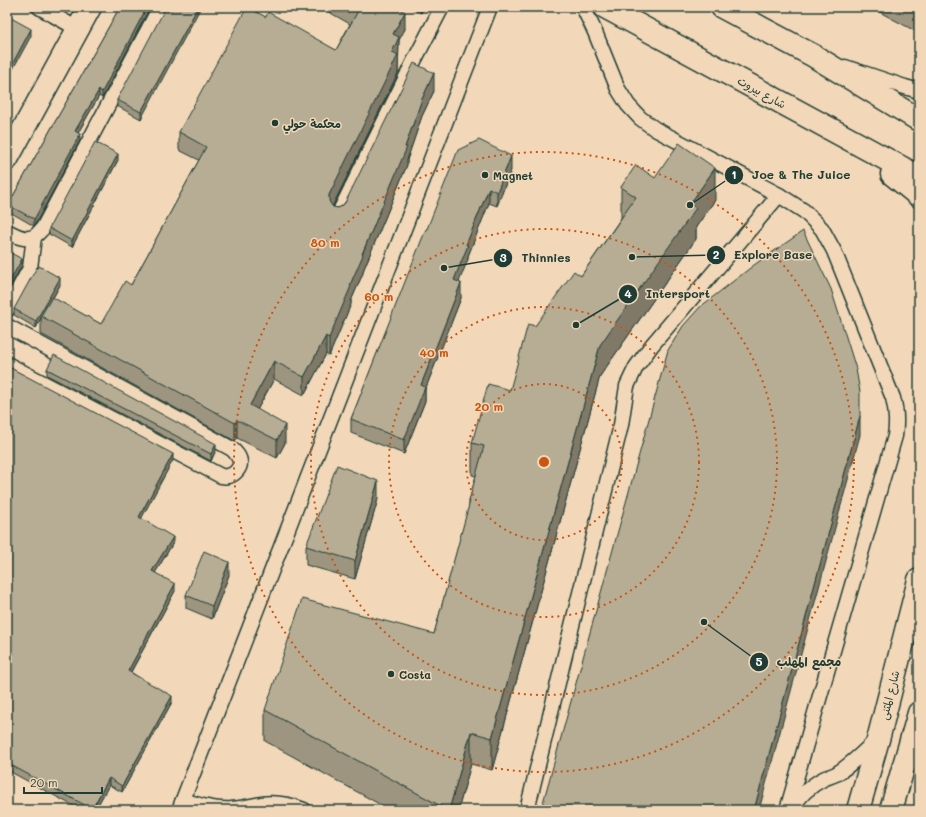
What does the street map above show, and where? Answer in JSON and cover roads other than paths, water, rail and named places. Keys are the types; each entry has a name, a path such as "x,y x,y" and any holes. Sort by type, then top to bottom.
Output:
{"main road":[{"path":"7,159 90,7"},
{"name":"شارع بيروت","path":"605,7 919,177"},
{"path":"722,7 814,56 919,120"},
{"path":"850,140 919,196"},
{"name":"شارع المثنى","path":"858,810 879,736 919,580"},
{"path":"891,810 919,713"}],"lane":[{"path":"39,7 78,29"},
{"path":"7,231 25,239 34,237 43,228 160,7"},
{"path":"336,218 442,7"},
{"path":"304,810 280,804 263,804 230,809 198,805 181,805 490,7"},
{"path":"583,7 595,32 618,89 640,118 655,129 779,194 804,211 822,229 834,251 893,398 896,410 895,436 787,810"},
{"path":"814,56 919,91"},
{"path":"527,810 622,425 627,386 636,367 652,345 779,194"},
{"path":"7,310 30,268 34,237"},
{"path":"7,326 232,449 238,455 240,462 239,468 235,473 228,476 221,476 7,364"},
{"path":"790,810 802,795 824,779 836,774 851,763 879,736"}],"place":[{"name":"محكمة حولي","path":"275,123"},
{"name":"Magnet","path":"485,175"},
{"name":"Joe & The Juice","path":"690,205"},
{"name":"Explore Base","path":"632,257"},
{"name":"Thinnies","path":"444,268"},
{"name":"Intersport","path":"576,325"},
{"name":"مجمع المهلب","path":"704,622"},
{"name":"Costa","path":"391,674"}]}
